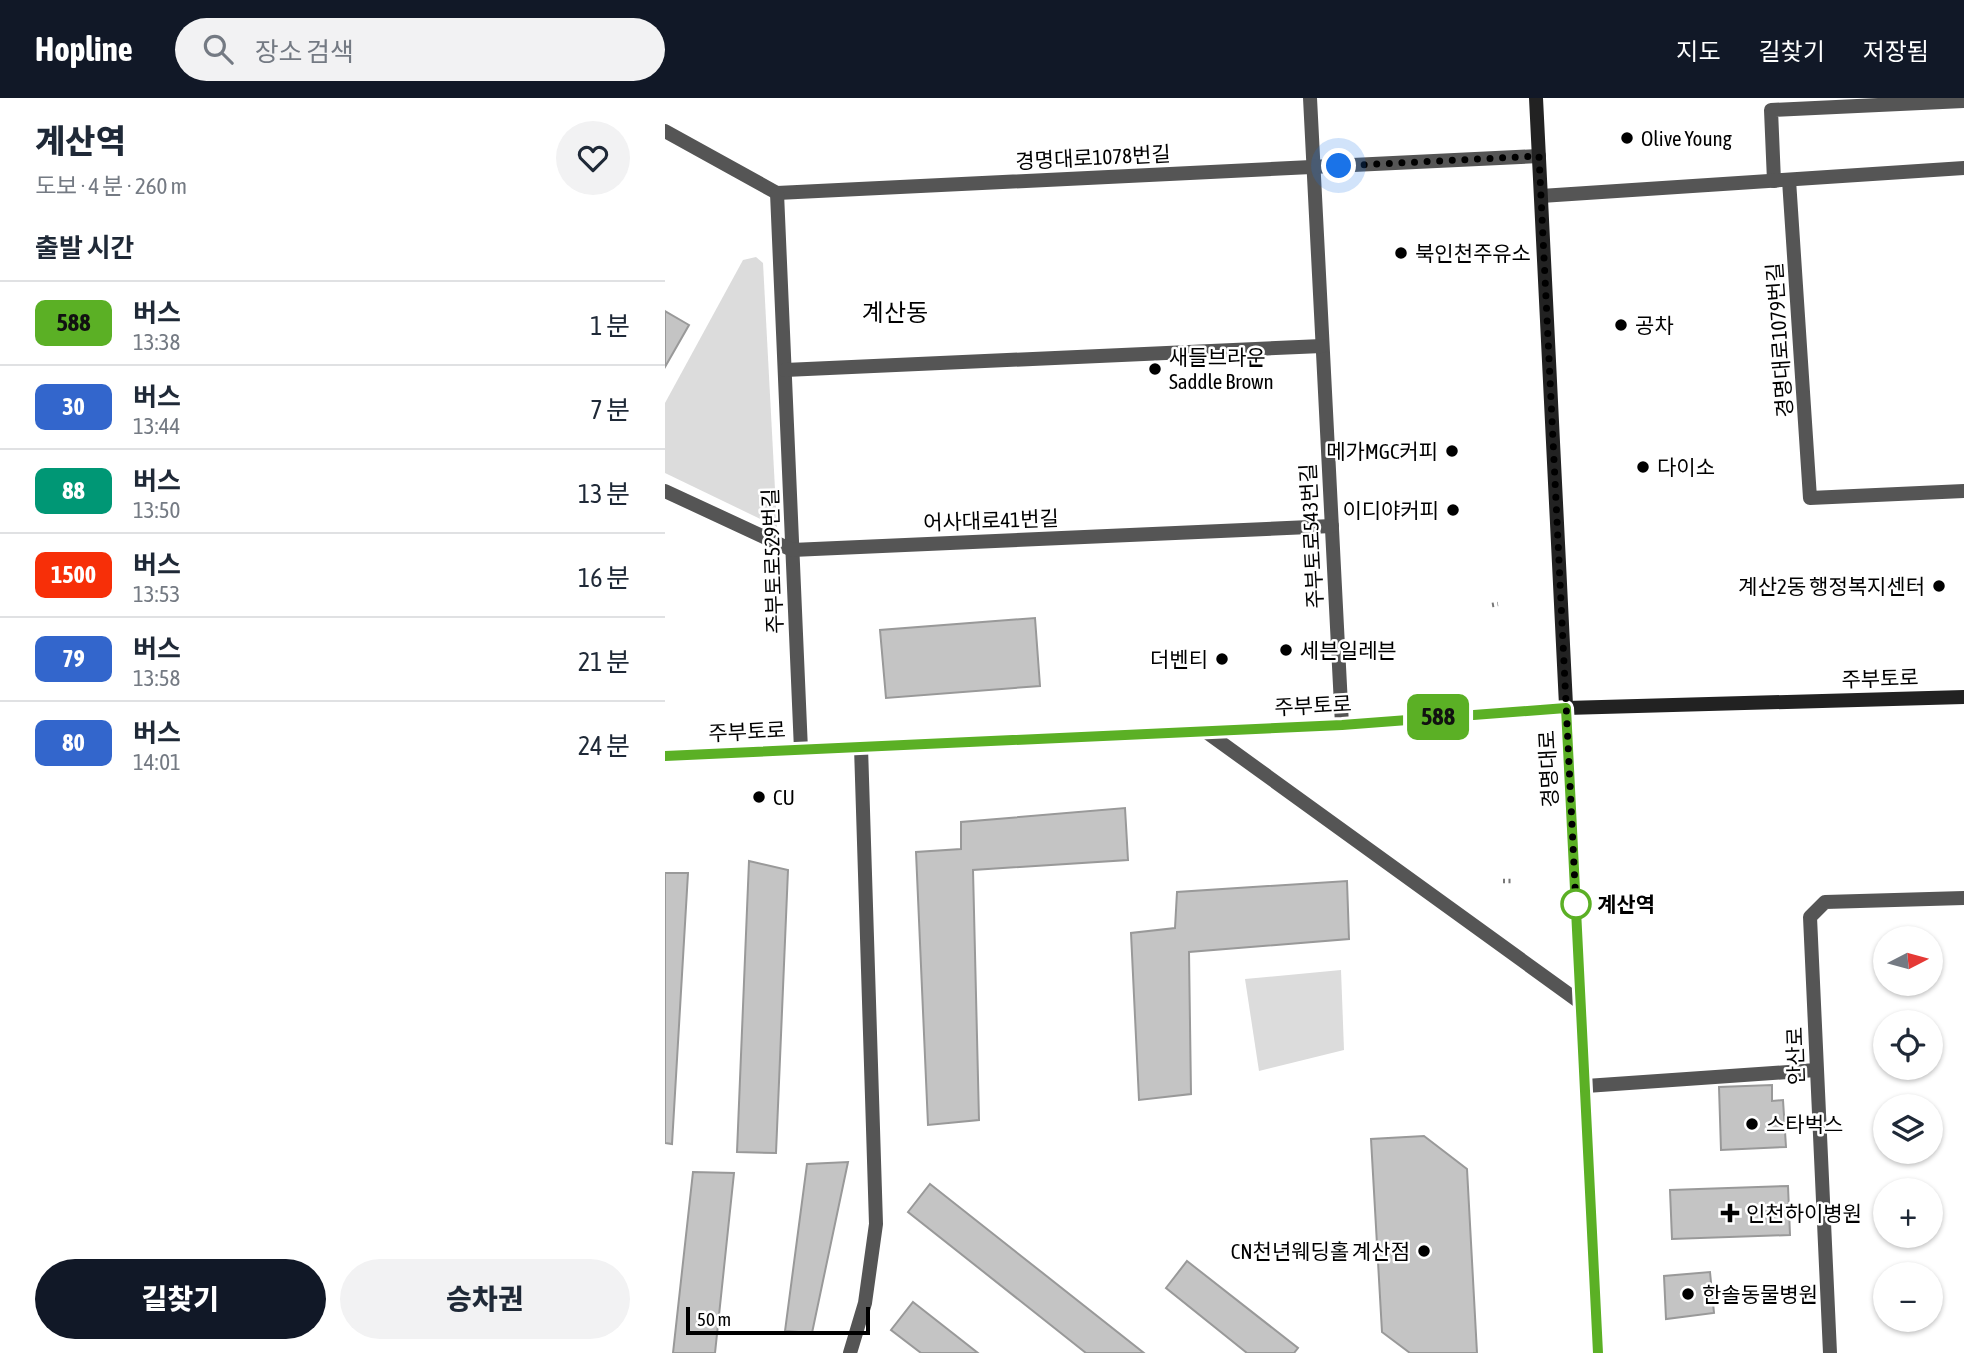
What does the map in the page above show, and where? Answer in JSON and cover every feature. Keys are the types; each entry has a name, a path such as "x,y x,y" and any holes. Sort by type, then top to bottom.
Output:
{"main road":[{"name":"경명대로","path":"1536,98 1598,1353"},
{"name":"주부토로","path":"665,756 1342,725 1566,708 1964,697"}],"street":[{"name":"주부토로543번길","path":"1310,98 1342,725"},
{"path":"1774,181 1771,110 1964,101"},
{"path":"665,131 777,193"},
{"name":"경명대로1078번길","path":"777,193 1539,156"},
{"path":"1541,197 1964,168"},
{"name":"경명대로1079번길","path":"1789,180 1810,498 1964,491"},
{"name":"주부토로529번길","path":"777,193 801,750"},
{"path":"785,370 1322,346"},
{"name":"어사대로41번길","path":"665,491 792,550 1332,526"},
{"path":"1205,731 1581,1003"},
{"path":"850,1353 865,1303 876,1223 861,747"},
{"name":"안산로","path":"1830,1353 1810,917 1825,902 1964,898"},
{"path":"1586,1086 1816,1070"}],"path":[{"path":"1503,881 1512,881"}],"shaded area":[{"path":"756,257 763,263 777,527 665,473 665,403 743,260"},
{"path":"1341,970 1344,1050 1259,1071 1245,979"}],"building":[{"path":"665,311 689,325 665,367"},
{"path":"1035,618 1040,686 886,698 880,630"},
{"path":"1125,808 1128,860 973,870 979,1120 928,1125 916,852 961,849 961,822"},
{"path":"749,861 788,870 776,1153 737,1152"},
{"path":"665,873 688,873 672,1144 665,1143"},
{"path":"1347,881 1349,939 1189,952 1191,1094 1139,1100 1131,933 1175,928 1177,892"},
{"name":"스타벅스","path":"1772,1085 1772,1101 1783,1100 1786,1147 1721,1150 1719,1087"},
{"name":"CN천년웨딩홀 계산점","path":"1424,1136 1467,1169 1477,1353 1410,1353 1382,1332 1371,1139"},
{"path":"848,1162 812,1333 785,1331 807,1164"},
{"path":"693,1172 734,1173 715,1353 673,1353"},
{"path":"930,1184 1144,1353 1086,1353 908,1212"},
{"name":"인천하이병원","path":"1788,1186 1790,1235 1672,1239 1670,1190"},
{"path":"1187,1261 1298,1348 1294,1353 1247,1353 1166,1288"},
{"name":"한솔동물병원","path":"1710,1272 1714,1313 1666,1319 1664,1276"},
{"path":"913,1302 978,1353 921,1353 891,1330"}],"bus line":[{"name":"588","path":"665,756 1342,725 1566,708 1598,1353"}],"place":[{"name":"Olive Young","path":"1627,138"},
{"name":"북인천주유소","path":"1401,253"},
{"name":"공차","path":"1621,325"},
{"name":"새들브라운 Saddle Brown","path":"1155,369"},
{"name":"메가MGC커피","path":"1452,451"},
{"name":"다이소","path":"1643,467"},
{"name":"이디야커피","path":"1453,510"},
{"name":"계산2동 행정복지센터","path":"1939,586"},
{"name":"세븐일레븐","path":"1286,650"},
{"name":"더벤티","path":"1222,659"},
{"name":"CU","path":"759,797"},
{"name":"계산역","path":"1576,904"},
{"name":"스타벅스","path":"1752,1124"},
{"name":"인천하이병원","path":"1730,1213"},
{"name":"CN천년웨딩홀 계산점","path":"1424,1251"},
{"name":"한솔동물병원","path":"1688,1294"}],"district":[{"name":"계산동","path":"895,312"}],"route":[{"path":"1339,166 1539,156 1576,904"}]}
